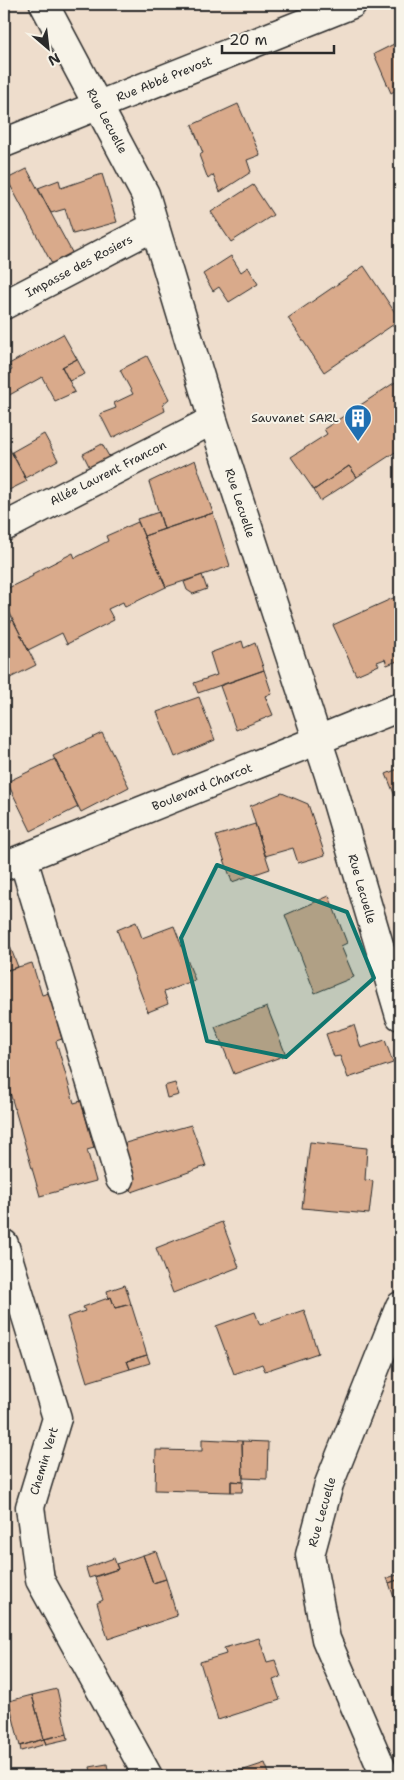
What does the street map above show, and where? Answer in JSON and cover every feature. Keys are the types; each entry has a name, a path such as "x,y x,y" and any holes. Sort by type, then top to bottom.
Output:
{"street":[{"name":"Rue Lecuelle","path":"44,4 145,194 213,420 317,740 400,1016"},
{"name":"Rue Abbé Prevost","path":"4,143 351,4"},
{"name":"Impasse des Rosiers","path":"4,306 155,226"},
{"name":"Allée Laurent Francon","path":"4,527 213,420"},
{"name":"Boulevard Charcot","path":"14,863 400,706"},
{"path":"14,863 120,1179"},
{"name":"Chemin Vert","path":"4,1244 56,1418 30,1507 40,1580 148,1776"},
{"name":"Rue Lecuelle","path":"385,1776 326,1639 310,1555 329,1484 400,1306"}],"highlighted area":[{"path":"217,865 347,912 374,978 286,1057 207,1041 181,938"}],"building":[{"path":"400,41 400,88 391,93 374,54"},
{"path":"238,104 260,155 247,160 251,172 220,192 213,175 208,179 199,155 203,153 192,125"},
{"path":"27,169 74,256 54,268 7,179"},
{"path":"102,174 117,222 73,234 65,209 51,213 38,188 59,180 61,188"},
{"path":"253,185 273,215 231,242 211,212"},
{"path":"231,256 241,272 248,267 258,284 229,302 219,287 213,291 203,274"},
{"path":"364,266 400,320 324,372 288,318"},
{"path":"63,334 77,359 62,367 75,392 55,401 42,377 4,398 4,374 12,370 9,364"},
{"path":"147,356 169,399 163,404 165,411 112,438 100,414 116,408 114,403 133,394 120,370"},
{"path":"77,359 85,374 69,381 62,367"},
{"name":"Sauvanet SARL","path":"400,379 400,449 357,477 349,466 314,490 291,457 327,434 324,429"},
{"path":"44,434 58,460 25,478 12,452"},
{"path":"4,439 27,481 7,491 4,484"},
{"path":"102,444 111,460 91,470 83,454"},
{"path":"195,460 213,513 164,529 149,482"},
{"path":"349,466 357,477 320,501 314,490"},
{"path":"159,512 164,529 144,536 137,519"},
{"path":"213,513 230,566 166,587 144,536"},
{"path":"138,522 166,587 125,607 123,602 108,609 114,620 67,644 62,633 28,650 4,601 4,590 73,553 75,558 108,541 106,536"},
{"path":"202,575 207,589 193,594 187,590 184,582"},
{"path":"400,595 400,660 387,665 385,659 377,662 379,665 356,675 333,625"},
{"path":"13,620 36,665 4,681 4,625"},
{"path":"242,641 244,648 255,643 264,670 198,693 194,683 217,675 210,653"},
{"path":"264,670 272,694 265,696 273,715 236,730 220,686"},
{"path":"199,697 215,740 175,757 157,712"},
{"path":"102,733 129,787 81,812 53,756"},
{"path":"55,759 78,807 31,831 7,782"},
{"path":"400,768 400,808 386,774"},
{"path":"4,791 9,801 4,804"},
{"path":"282,793 308,804 325,855 298,863 293,848 265,856 250,806"},
{"path":"255,824 270,869 232,882 216,836"},
{"path":"329,896 347,943 341,946 354,977 315,993 285,915"},
{"path":"136,922 142,938 174,926 195,980 164,992 168,1004 148,1012 117,930"},
{"path":"4,931 18,967 4,971"},
{"path":"32,963 42,995 49,993 62,1039 56,1041 74,1103 81,1101 94,1148 87,1150 96,1181 40,1196 4,1072 4,971"},
{"path":"267,1007 286,1055 234,1074 215,1027"},
{"path":"354,1025 361,1048 385,1040 393,1063 348,1078 340,1056 334,1057 326,1034"},
{"path":"175,1083 179,1095 167,1098 164,1086"},
{"path":"191,1125 206,1166 132,1192 118,1145"},
{"path":"310,1142 367,1148 365,1180 373,1181 369,1214 302,1208"},
{"path":"222,1222 239,1267 173,1293 156,1248"},
{"path":"125,1285 131,1304 115,1308 111,1297 109,1299 107,1291"},
{"path":"111,1297 115,1308 131,1304 147,1355 127,1361 130,1369 87,1382 67,1317 85,1311 83,1307"},
{"path":"304,1310 318,1353 265,1371 262,1364 234,1374 216,1326 255,1312 260,1325"},
{"path":"147,1355 150,1363 130,1369 127,1361"},
{"path":"202,1439 242,1441 243,1482 231,1481 231,1492 155,1490 156,1450 202,1451"},
{"path":"242,1441 268,1442 267,1479 243,1478"},
{"path":"231,1481 243,1482 242,1492 231,1492"},
{"path":"156,1551 166,1579 153,1583 143,1555"},
{"path":"143,1555 153,1583 166,1579 177,1616 108,1639 97,1603 103,1600 95,1577 118,1569 116,1564"},
{"path":"114,1558 118,1569 89,1578 86,1568"},
{"path":"400,1574 400,1579 389,1583 387,1578"},
{"path":"400,1579 400,1615 389,1583"},
{"path":"259,1638 267,1662 275,1660 281,1677 273,1680 280,1700 218,1720 200,1662 226,1654 224,1648"},
{"path":"57,1689 67,1734 44,1739 32,1695"},
{"path":"32,1695 44,1739 20,1746 9,1701"},
{"path":"67,1734 68,1739 46,1744 44,1739"},
{"path":"44,1739 46,1744 21,1751 20,1746"},
{"path":"265,1763 270,1776 242,1776 241,1771"},
{"path":"107,1764 109,1776 92,1776 90,1767"},
{"path":"241,1771 242,1776 228,1776"}],"place":[{"name":"Sauvanet SARL","path":"358,442"}]}
